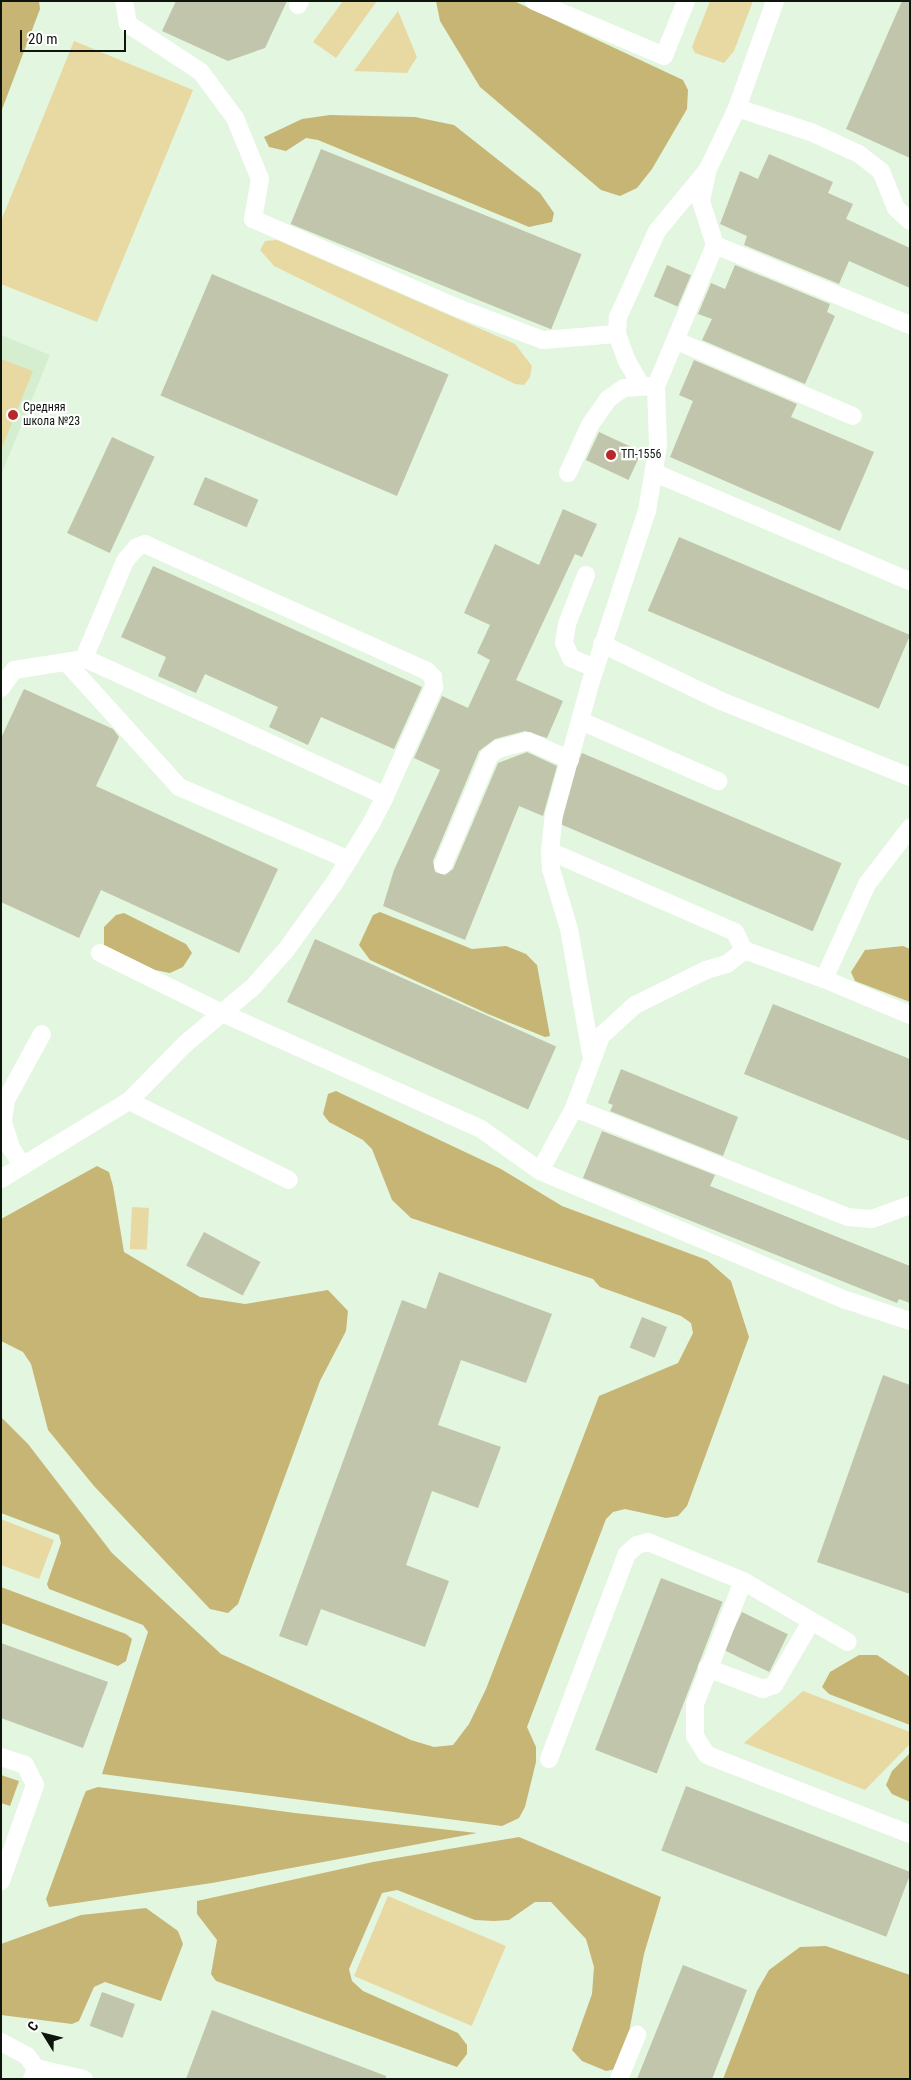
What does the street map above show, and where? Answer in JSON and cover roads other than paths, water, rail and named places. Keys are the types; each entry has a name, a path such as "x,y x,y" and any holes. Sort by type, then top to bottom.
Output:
{"lane":[{"path":"124,1 131,28 201,72 235,118 258,173 253,219 455,307 543,340 618,334"},
{"path":"534,1 664,56 686,1"},
{"path":"568,472 599,409 616,392 648,385 677,341 715,245 701,201 708,169 737,108 774,1"},
{"path":"737,108 812,132 859,154 881,171 896,208 910,221"},
{"path":"591,1054 569,929 550,869 550,850 554,815 602,644 655,473 648,385 627,361 618,334 618,318 627,294 658,231 708,169"},
{"path":"715,245 910,325"},
{"path":"677,341 853,416"},
{"path":"655,473 910,581"},
{"path":"1,1179 129,1101 185,1044 253,987 286,950 349,860 386,796 434,687 434,677 427,671 145,544 130,551 76,661"},
{"path":"586,576 567,624 564,643 571,658 595,668"},
{"path":"602,644 721,701 910,777"},
{"path":"76,661 179,787 349,860"},
{"path":"1,688 14,670 76,661 386,796"},
{"path":"581,721 718,781"},
{"path":"443,865 484,767 498,749 528,741 570,760"},
{"path":"824,979 867,884 910,828"},
{"path":"550,850 735,932 744,950 824,979 910,1015"},
{"path":"540,1171 574,1108 591,1054 601,1036 635,1005 706,970 727,964 744,950"},
{"path":"100,953 222,1012 481,1129 540,1171 846,1300 910,1321"},
{"path":"22,1166 11,1148 3,1121 6,1100 42,1034"},
{"path":"129,1101 289,1180"},
{"path":"574,1108 848,1217 872,1219 910,1204"},
{"path":"550,1759 627,1554 637,1544 648,1542 743,1581 848,1642"},
{"path":"743,1581 707,1668 693,1714 695,1736 707,1754 910,1834"},
{"path":"707,1668 763,1689 774,1685 811,1622"},
{"path":"1,1757 25,1765 36,1785 1,1881"},
{"path":"619,2079 637,2035"},
{"path":"1,2042 27,2056 34,2074 84,2079"}],"place":[{"name":"Средняя школа №23","path":"13,415"},
{"name":"ТП-1556","path":"611,455"}]}
